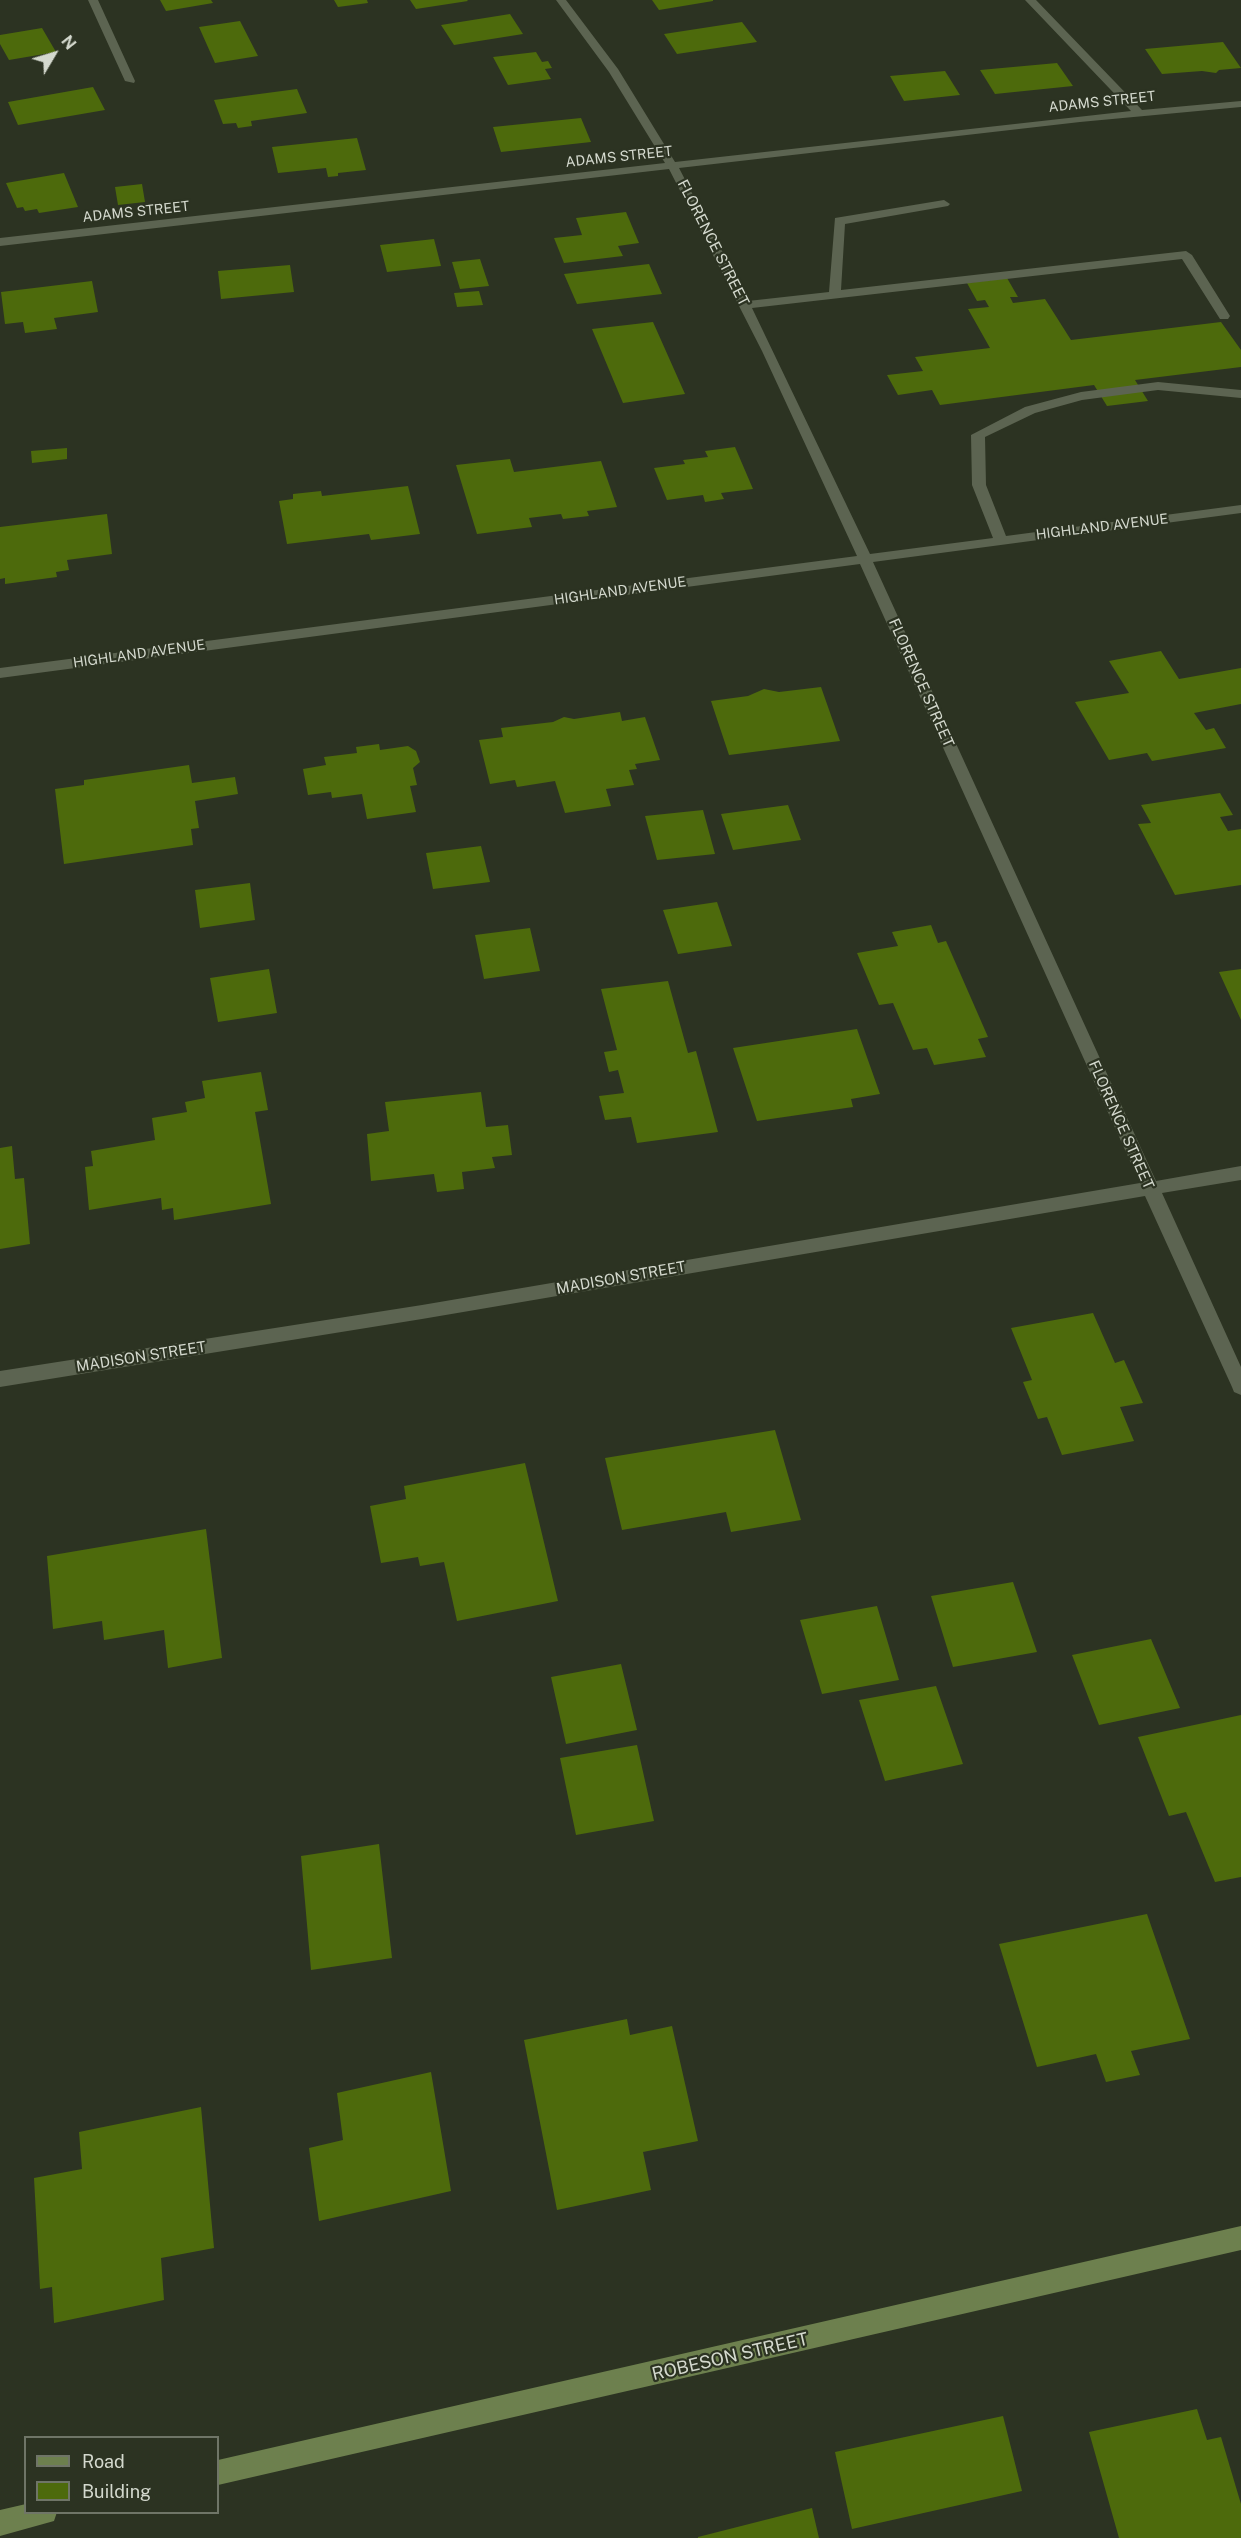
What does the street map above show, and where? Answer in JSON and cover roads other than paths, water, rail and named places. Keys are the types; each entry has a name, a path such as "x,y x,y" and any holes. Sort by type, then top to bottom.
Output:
{"main road":[{"name":"ROBESON STREET","path":"219,2473 1241,2238"},
{"path":"0,2523 37,2514"}],"street":[{"path":"93,0 130,81"},
{"name":"FLORENCE STREET","path":"561,0 614,71 672,166 744,305 865,559 1241,1387"},
{"path":"1030,0 1140,114"},
{"name":"ADAMS STREET","path":"0,242 1241,104"},
{"path":"835,295 839,221 944,204"},
{"path":"744,305 1186,255 1224,316"},
{"path":"1001,541 979,485 978,435 1030,410 1081,396 1158,386 1241,394"},
{"name":"HIGHLAND AVENUE","path":"0,673 1241,509"},
{"name":"MADISON STREET","path":"0,1379 411,1314 1241,1173"}]}
